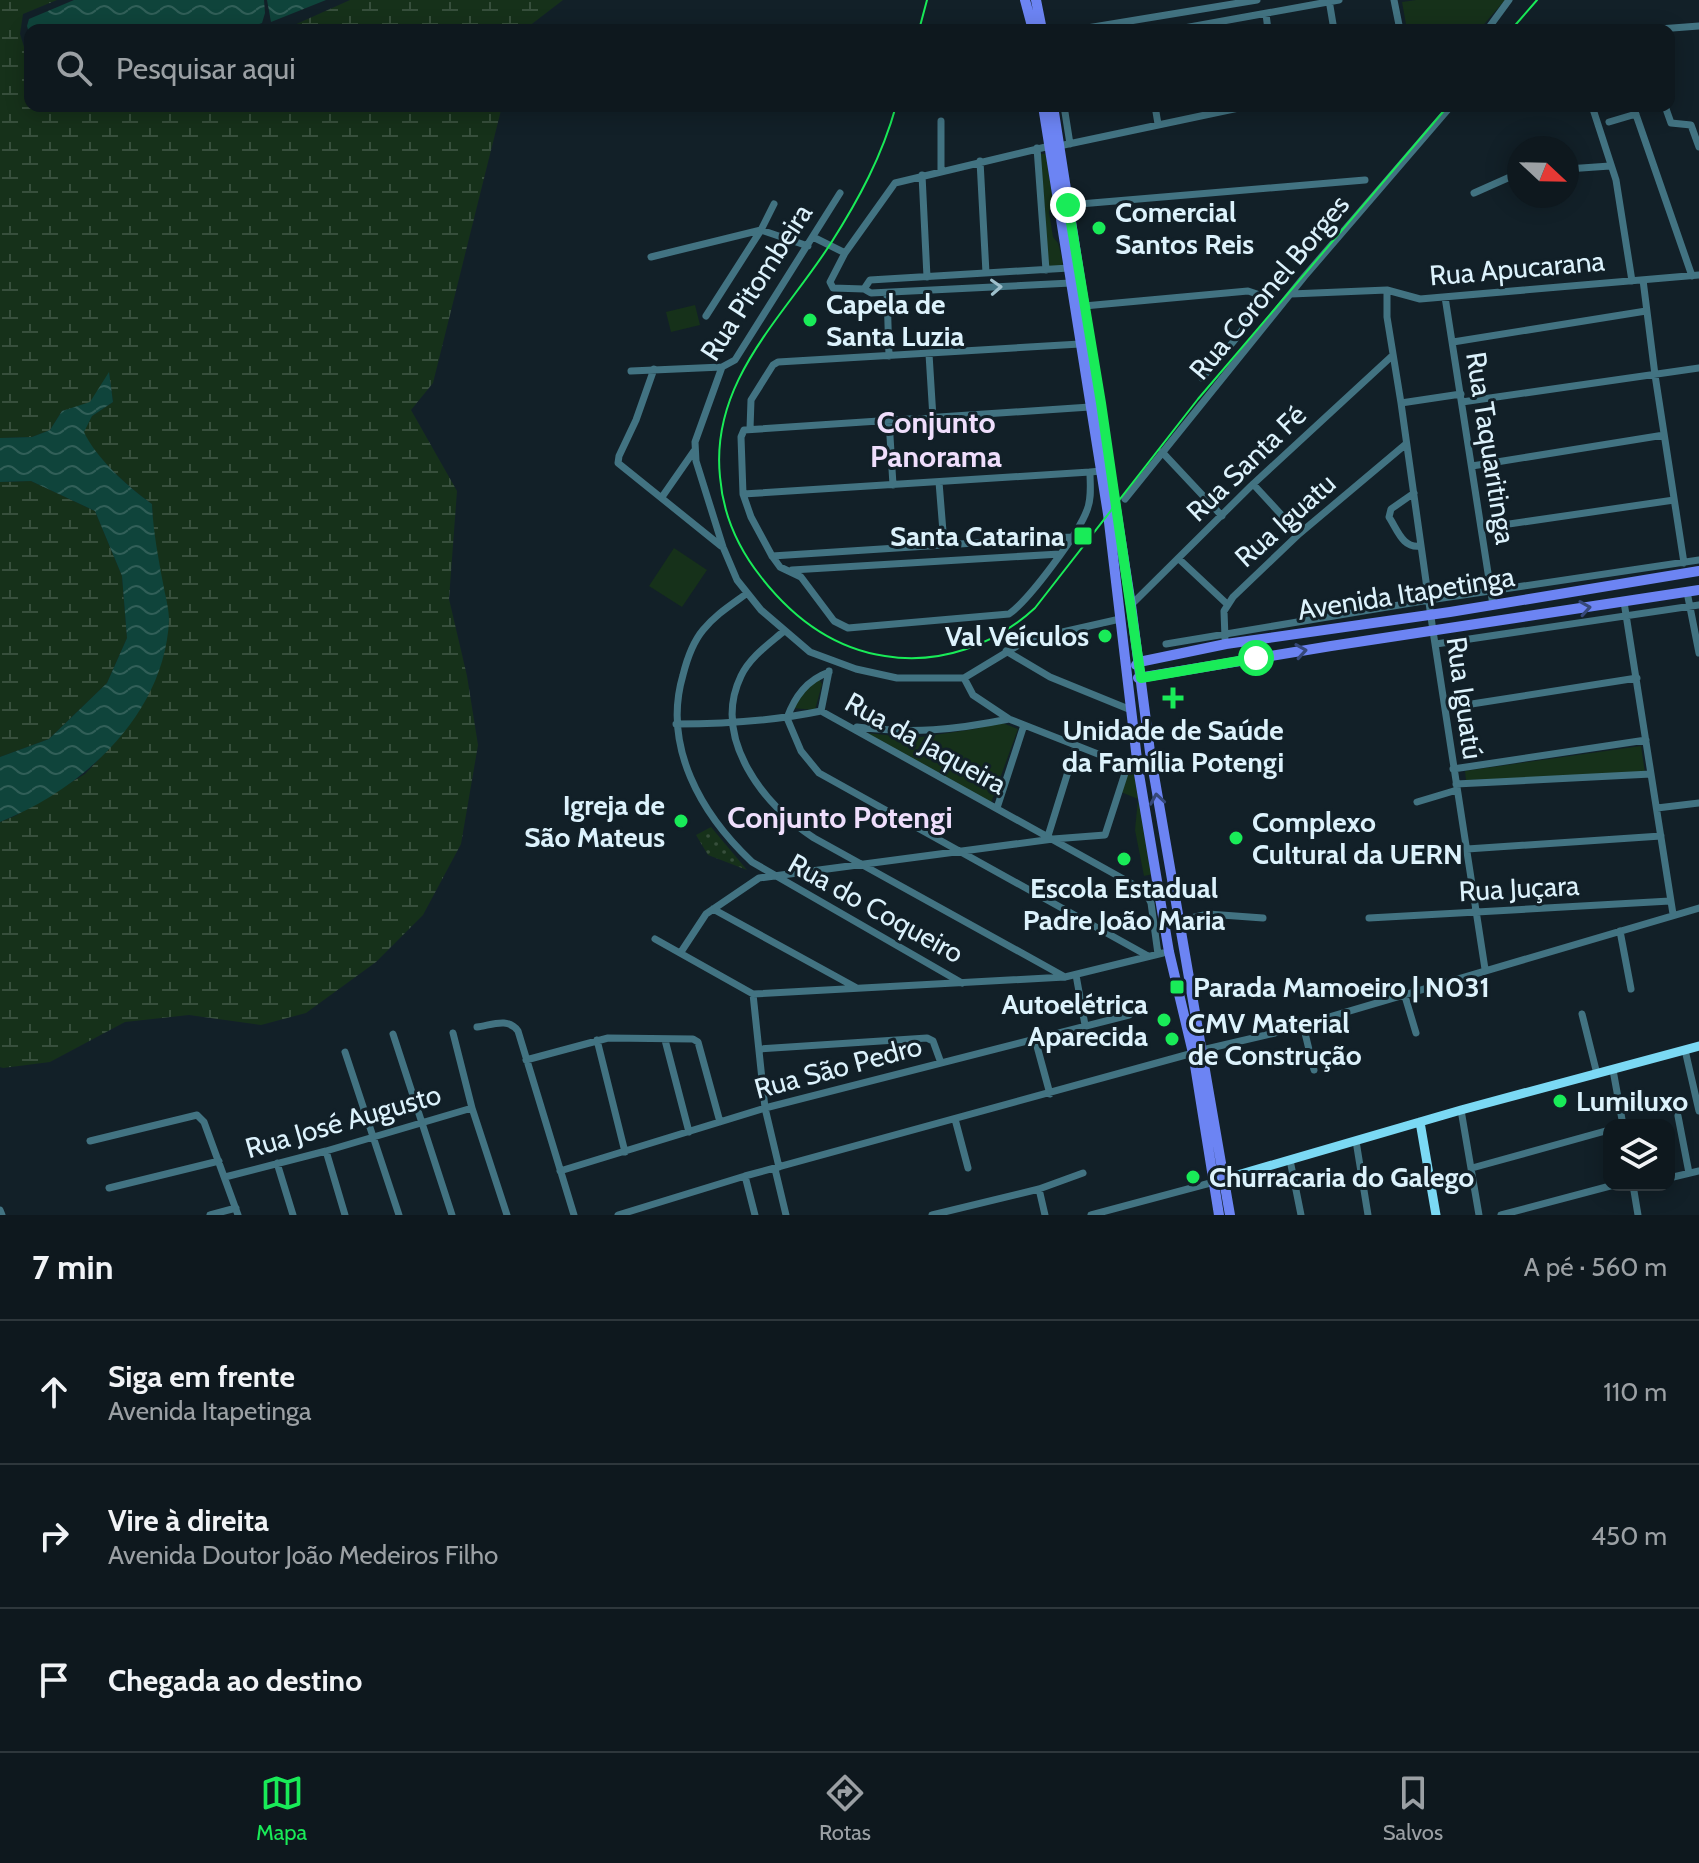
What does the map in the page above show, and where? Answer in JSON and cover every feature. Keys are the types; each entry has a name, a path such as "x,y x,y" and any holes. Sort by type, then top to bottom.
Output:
{"main road":[{"path":"1024,0 1030,24"},
{"path":"1036,1 1041,24"},
{"path":"1046,112 1060,145 1069,268 1090,407 1095,472 1128,675 1132,768 1151,839 1166,935 1181,982 1188,982"},
{"path":"1054,112 1197,1051 1219,1180 1230,1215"},
{"name":"Avenida Itapetinga","path":"1139,662 1226,639 1431,615 1553,595 1685,568 1699,571"},
{"name":"Avenida Itapetinga","path":"1141,678 1347,643 1699,590"},
{"path":"1553,595 1555,612"},
{"path":"1523,600 1526,617"},
{"path":"1345,627 1347,643"},
{"path":"1328,629 1331,646"},
{"path":"1136,643 1145,650 1166,657"},
{"path":"1128,675 1139,662"},
{"path":"1128,675 1141,678"},
{"path":"1151,839 1159,844 1164,873 1171,885"},
{"path":"1166,935 1163,953 1197,1051"},
{"path":"1219,1180 1699,1046"},
{"path":"1420,1122 1436,1215"},
{"path":"1219,1180 1219,1215"}],"street":[{"path":"1111,24 1257,0"},
{"path":"1218,24 1339,0"},
{"path":"1394,0 1399,24"},
{"path":"1491,24 1509,0"},
{"path":"1329,1 1333,24"},
{"path":"1266,14 1267,24"},
{"path":"1675,28 1699,26"},
{"path":"1060,145 1063,112"},
{"path":"1156,112 1158,124"},
{"path":"1071,283 871,293 864,289 835,289 830,285 830,279 892,185 980,161 1208,112"},
{"name":"Rua Coronel Borges","path":"1125,499 1291,294 1446,112"},
{"path":"1594,112 1616,180 1632,281"},
{"path":"1609,122 1630,112"},
{"path":"1635,112 1696,276"},
{"path":"1667,112 1671,123 1689,124 1697,136 1699,147"},
{"path":"941,121 941,171"},
{"path":"1037,148 1046,270"},
{"path":"980,161 986,273"},
{"path":"1579,168 1610,166"},
{"path":"922,175 927,277"},
{"path":"1474,193 1507,178"},
{"path":"1068,205 1365,180"},
{"name":"Rua Pitombeira","path":"694,451 697,434 722,367 735,360 840,193"},
{"path":"706,316 774,204"},
{"path":"651,257 761,230 808,246"},
{"path":"813,237 845,253"},
{"path":"864,289 870,280 1069,268"},
{"name":"Rua Apucarana","path":"1291,294 1387,290 1412,298 1445,297 1696,276"},
{"path":"1643,280 1685,568"},
{"name":"Rua Iguatú","path":"1387,290 1387,317 1485,969"},
{"path":"1084,306 1248,291 1257,294 1256,305 1245,325 1202,378"},
{"path":"887,293 889,356"},
{"name":"Rua Taquaritinga","path":"1445,297 1493,605"},
{"path":"1453,342 1646,311"},
{"path":"743,494 1095,472 1089,507 1071,537 1041,580 1009,614 848,628 839,625 801,577 780,567 751,517 743,494 741,437 747,430 751,400 778,362 1080,344"},
{"path":"929,354 933,418"},
{"name":"Rua Santa Fé","path":"1131,605 1253,484 1393,355"},
{"path":"631,371 722,367"},
{"path":"1401,403 1699,368"},
{"path":"654,369 619,456 620,467 723,547"},
{"path":"747,430 1090,407"},
{"path":"889,420 893,485"},
{"path":"1472,466 1664,435"},
{"name":"Rua Iguatu","path":"1226,639 1224,611 1227,604 1299,534 1406,444"},
{"path":"662,497 694,451"},
{"path":"694,451 723,547 746,594 810,652 832,661 897,678 964,678 1027,640 1120,619"},
{"path":"1162,452 1222,516"},
{"path":"939,482 944,544"},
{"path":"1253,484 1299,534"},
{"path":"1414,493 1391,509 1389,517 1406,545 1421,546"},
{"path":"1482,528 1674,500"},
{"path":"772,556 1071,537"},
{"path":"889,547 890,563"},
{"path":"790,570 1060,554"},
{"path":"1179,559 1227,604"},
{"name":"Avenida Itapetinga","path":"1166,644 1226,639 1429,600 1685,568 1699,560"},
{"path":"1687,592 1699,653"},
{"name":"Rua do Coqueiro","path":"746,594 701,632 681,679 676,724 686,767 696,791 713,821 744,855 772,875 962,983"},
{"path":"1624,602 1673,914"},
{"name":"Avenida Itapetinga","path":"1436,644 1699,605"},
{"path":"784,631 756,656 740,678 733,723 754,781 778,811 814,838 1065,977"},
{"path":"1006,651 1050,677 1131,706"},
{"path":"821,711 832,661"},
{"path":"829,672 810,681 801,690 787,718 801,751 819,773 1148,956"},
{"path":"681,952 694,929 713,909 759,878 961,853 1051,837 1105,835 1132,768 1009,719 973,695 964,678"},
{"path":"1446,708 1637,678"},
{"name":"Rua da Jaqueira","path":"676,724 733,723 821,711 1147,893 1163,953"},
{"path":"850,726 915,732 962,728 1009,719"},
{"path":"997,808 1024,725"},
{"path":"1453,769 1646,740"},
{"path":"1051,837 1076,746"},
{"path":"1417,802 1456,787 1651,774"},
{"path":"1657,808 1699,803"},
{"path":"1467,849 1661,836"},
{"name":"Rua Juçara","path":"1369,918 1670,901"},
{"path":"618,1215 745,1176 1197,1051 1303,1025 1699,908"},
{"path":"713,909 857,988"},
{"path":"1178,921 1208,914 1263,918"},
{"path":"1620,931 1631,989"},
{"path":"655,939 753,994 1065,977 1163,953"},
{"path":"1076,975 1085,1025"},
{"path":"1404,993 1416,1033"},
{"path":"753,994 765,1108 786,1215"},
{"path":"1582,1014 1597,1074"},
{"name":"Rua São Pedro","path":"560,1171 765,1108 1129,1015"},
{"path":"477,1027 506,1022 513,1024 518,1031 574,1215"},
{"path":"1303,1025 1314,1070"},
{"path":"453,1033 472,1108 507,1215"},
{"path":"393,1034 452,1215"},
{"path":"526,1060 597,1040 620,1037 693,1039 698,1042 720,1122"},
{"path":"759,1049 927,1038 933,1041 941,1063"},
{"path":"1035,1039 1050,1094"},
{"path":"597,1040 625,1152"},
{"path":"665,1040 689,1132"},
{"path":"1685,1050 1699,1111"},
{"path":"345,1052 399,1215"},
{"path":"1613,1070 1622,1119"},
{"name":"Rua José Augusto","path":"225,1177 472,1108"},
{"path":"1461,1110 1479,1215"},
{"path":"90,1141 197,1115 204,1122 237,1211 210,1215"},
{"path":"1678,1116 1689,1173"},
{"path":"955,1119 968,1168"},
{"path":"1472,1168 1603,1132"},
{"path":"1356,1141 1368,1215"},
{"path":"326,1151 345,1215"},
{"path":"1290,1160 1301,1215"},
{"path":"109,1188 219,1161"},
{"path":"277,1163 293,1215"},
{"path":"1675,1176 1699,1171"},
{"path":"932,1215 1039,1189 1083,1173"},
{"path":"745,1176 755,1215"},
{"path":"1091,1215 1219,1180"},
{"path":"1501,1215 1603,1188"},
{"path":"1039,1189 1045,1215"},
{"path":"1636,1191 1638,1215"},
{"path":"658,1204 661,1215"},
{"path":"1128,1205 1130,1215"}],"green space":[{"path":"0,0 57,0 23,14 20,34 24,47 24,112 501,112 433,383 411,410 457,491 449,599 467,676 478,745 461,844 423,915 376,962 306,1013 261,1025 189,1015 125,1022 50,1062 0,1067 0,822 85,774 119,738 153,527 152,504 113,471 83,432 92,416 113,402 109,373 90,403 62,411 50,430 32,437 0,438"},
{"path":"350,0 563,0 532,24 296,24"},
{"path":"1505,0 1484,24 1406,24 1402,2"},
{"path":"1041,154 1046,154 1053,201 1049,212 1053,237 1058,243 1063,263 1061,266 1048,266"},
{"path":"695,305 700,325 671,332 666,312"},
{"path":"31,481 95,511 122,576 127,638 107,683 49,739 0,757 0,482"},
{"path":"674,548 707,570 682,607 649,586"},
{"path":"819,679 822,684 815,710 792,708 807,689"},
{"path":"1000,722 1018,729 991,803 867,733 914,738"},
{"path":"1641,746 1645,773 1466,780 1465,771"},
{"path":"1128,769 1135,770 1153,874 1144,876 1135,830 1138,799 1121,792"},
{"path":"711,827 747,870 708,855 696,835"}],"water":[{"path":"74,0 264,0 265,13 259,24 28,24 29,19"},
{"path":"267,0 326,0 271,22"},
{"path":"109,372 113,402 92,416 84,432 96,452 133,490 152,504 169,615 164,654 153,687 136,717 114,744 61,790 0,822 0,757 49,739 107,683 127,638 122,576 95,511 31,481 0,482 0,438 32,437 50,430 62,411 90,402"}],"tram line":[{"path":"921,24 927,0"},
{"path":"1516,24 1537,0"},
{"path":"894,112 877,160 851,210 754,352 738,381 726,410 720,442 720,477 728,517 745,554 786,606 815,629 848,646 906,658 926,658 966,649 1002,632 1035,608 1198,399 1443,112"}],"place":[{"name":"Comercial Santos Reis","path":"1099,228"},
{"name":"Capela de Santa Luzia","path":"810,320"},
{"name":"Santa Catarina","path":"1083,536"},
{"name":"Val Veículos","path":"1105,636"},
{"name":"Unidade de Saúde da Família Potengi","path":"1173,698"},
{"name":"Igreja de São Mateus","path":"681,821"},
{"name":"Complexo Cultural da UERN","path":"1236,838"},
{"name":"Escola Estadual Padre João Maria","path":"1124,859"},
{"name":"Parada Mamoeiro | N031","path":"1177,987"},
{"name":"Autoelétrica Aparecida","path":"1164,1020"},
{"name":"CMV Material de Construção","path":"1172,1039"},
{"name":"Lumiluxo","path":"1560,1101"},
{"name":"Churracaria do Galego","path":"1193,1177"}],"district":[{"name":"Conjunto Panorama","path":"936,440"},
{"name":"Conjunto Potengi","path":"840,818"}],"route":[{"path":"1068,205 1101,403 1141,678 1256,658"}]}
